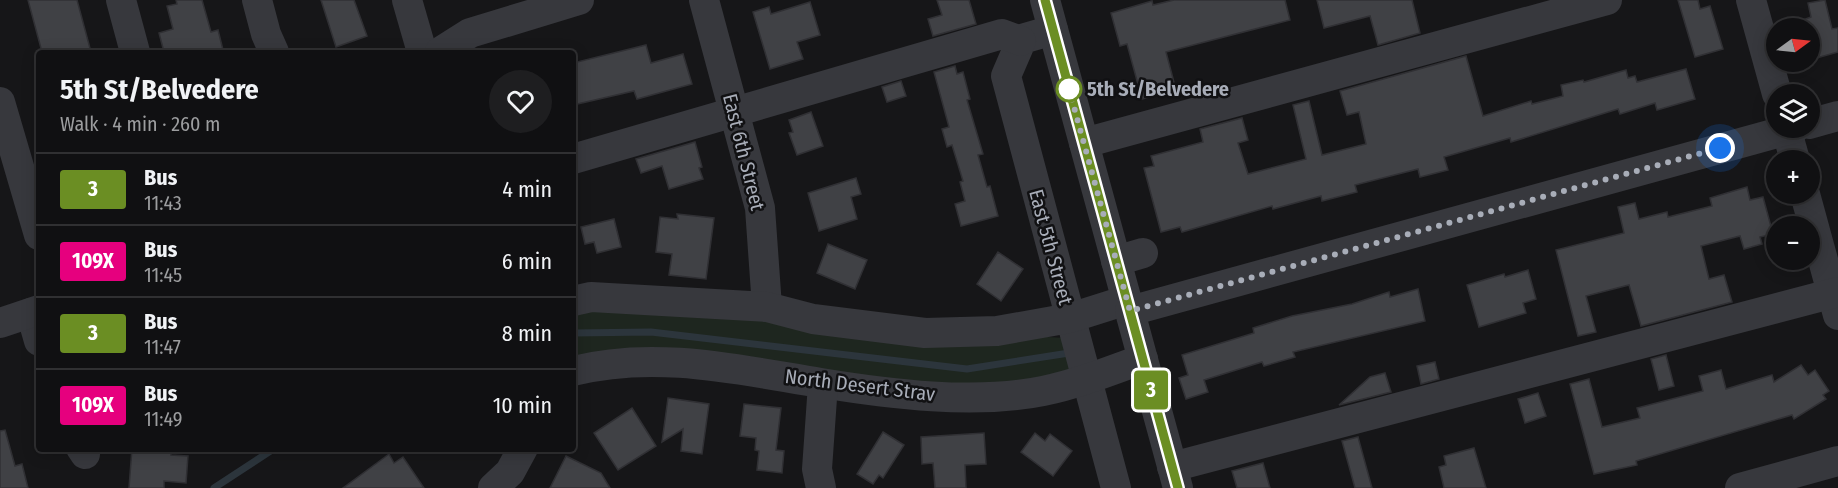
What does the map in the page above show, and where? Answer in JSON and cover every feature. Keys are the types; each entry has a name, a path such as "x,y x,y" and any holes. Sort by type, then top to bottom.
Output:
{"street":[{"path":"121,0 134,50"},
{"path":"257,0 266,34 273,50"},
{"path":"407,0 421,50"},
{"path":"443,50 470,33 548,4 579,0"},
{"name":"East 6th Street","path":"704,0 760,208 767,307"},
{"path":"1045,0 1129,257 1128,306 1175,478 1836,300 1807,204"},
{"path":"1097,154 1607,0"},
{"path":"1751,0 1774,84"},
{"path":"576,158 1002,34 1021,41 1053,30"},
{"name":"East 5th Street","path":"1021,41 1006,76 1116,488"},
{"path":"0,102 36,225"},
{"path":"1820,120 1838,116"},
{"path":"576,300 591,297 767,307 813,319 925,333 997,331 1128,306 1766,135"},
{"path":"0,323 35,312"},
{"name":"North Desert Strav","path":"576,370 597,365 676,361 823,384 916,394 983,397 1042,392 1087,380 1143,359"},
{"path":"821,488 817,469 823,384"},
{"path":"494,488 510,472 521,452"},
{"path":"1740,488 1838,461"}],"shaded area":[{"path":"576,310 1066,338 1071,370 1039,378 969,387 576,360"}],"building":[{"path":"28,0 77,0 90,50 41,50"},
{"path":"176,0 202,0 211,32 218,30 223,50 163,50 159,33 173,29 167,6 177,4"},
{"path":"321,0 354,0 367,36 336,47"},
{"path":"937,0 969,0 976,24 933,36 928,19 942,15"},
{"path":"1174,0 1285,0 1290,20 1166,52 1176,90 1142,99 1127,44 1120,46 1111,13 1152,1 1153,5"},
{"path":"1317,0 1412,0 1420,33 1378,45 1370,16 1324,28"},
{"path":"1678,0 1698,0 1700,9 1710,6 1723,49 1695,57"},
{"path":"1825,0 1832,29 1838,28 1838,52 1820,57 1820,18 1808,18 1811,17 1808,3"},
{"path":"810,2 820,35 797,42 803,59 770,69 753,12 769,7 771,14"},
{"path":"646,45 651,63 683,54 692,84 637,99 634,91 576,104 576,62"},
{"path":"1466,56 1483,116 1531,101 1532,104 1563,96 1561,85 1583,80 1584,82 1626,70 1628,78 1635,76 1637,82 1686,69 1695,99 1657,110 1655,103 1620,114 1618,109 1511,142 1510,138 1444,157 1448,170 1420,177 1418,169 1355,185 1357,192 1322,201 1321,196 1273,209 1272,206 1182,232 1180,227 1161,232 1144,168 1154,166 1151,156 1203,142 1200,129 1242,118 1248,140 1238,143 1248,174 1306,159 1293,105 1309,101 1322,155 1366,144 1359,112 1347,115 1340,91"},
{"path":"955,66 957,74 963,72 970,99 967,100 983,154 978,155 998,216 961,226 955,204 965,201 960,182 963,181 952,145 947,147 942,129 949,127 934,72"},
{"path":"901,81 906,96 887,102 882,87"},
{"path":"811,112 823,146 797,155 789,133 793,132 789,120"},
{"path":"695,142 703,179 669,189 662,166 641,173 636,159"},
{"path":"856,178 861,194 851,197 857,219 819,231 808,193"},
{"path":"1747,187 1750,200 1763,197 1768,216 1766,216 1766,236 1760,237 1762,244 1744,249 1740,236 1701,246 1709,279 1724,275 1732,302 1641,326 1629,285 1586,296 1596,332 1578,336 1556,250 1624,233 1618,207 1635,203 1639,219 1667,212 1668,217 1712,206 1710,198"},
{"path":"677,214 714,218 706,279 669,275 672,254 656,252 660,217 678,219"},
{"path":"614,219 621,247 597,253 594,242 585,244 581,227"},
{"path":"828,244 867,260 855,289 817,273"},
{"path":"998,252 1023,269 1001,301 977,284"},
{"path":"1528,270 1536,299 1523,303 1526,313 1479,327 1467,285 1504,274 1505,277"},
{"path":"1418,289 1425,321 1293,352 1295,357 1264,366 1262,362 1204,380 1208,392 1186,399 1179,378 1188,375 1182,355 1254,333 1253,328 1292,316 1352,304 1389,292 1390,297"},
{"path":"1666,355 1674,386 1659,390 1651,359"},
{"path":"1435,362 1439,379 1421,384 1417,366"},
{"path":"1801,365 1808,375 1815,370 1829,391 1823,395 1826,399 1794,419 1792,415 1636,461 1637,465 1594,474 1570,384 1589,379 1602,427 1640,418 1637,408 1703,391 1699,376 1721,370 1726,389 1772,375 1774,382"},
{"path":"1385,373 1391,392 1339,405 1370,377"},
{"path":"1538,393 1546,416 1525,423 1518,399"},
{"path":"668,398 709,404 702,454 681,451 683,429 662,442"},
{"path":"744,404 781,408 776,450 784,451 782,473 757,470 759,451 755,450 756,438 740,436"},
{"path":"632,408 656,446 618,470 594,433"},
{"path":"5,430 15,466 22,464 28,488 0,488 0,431"},
{"path":"883,432 904,445 883,478 879,475 873,484 857,474"},
{"path":"984,433 986,464 965,465 966,488 935,488 933,463 922,464 921,437"},
{"path":"1035,433 1045,441 1050,434 1072,451 1053,476 1021,452"},
{"path":"1358,437 1372,488 1355,488 1342,441"},
{"path":"1474,448 1486,488 1444,488 1439,467 1446,465 1444,456"},
{"path":"132,452 171,452 171,455 188,456 186,483 164,481 164,488 129,488"},
{"path":"389,454 394,463 403,457 424,488 343,488"},
{"path":"566,456 601,473 610,488 550,488"},
{"path":"1263,463 1270,488 1237,488 1232,471"}],"waterway":[{"path":"576,333 651,332 967,369 1069,353"},
{"path":"214,488 269,452"}],"bus line":[{"name":"3","path":"1045,0 1178,488"}],"place":[{"name":"5th St/Belvedere","path":"1069,89"}],"route":[{"path":"1069,89 1130,311 1720,148"}]}
